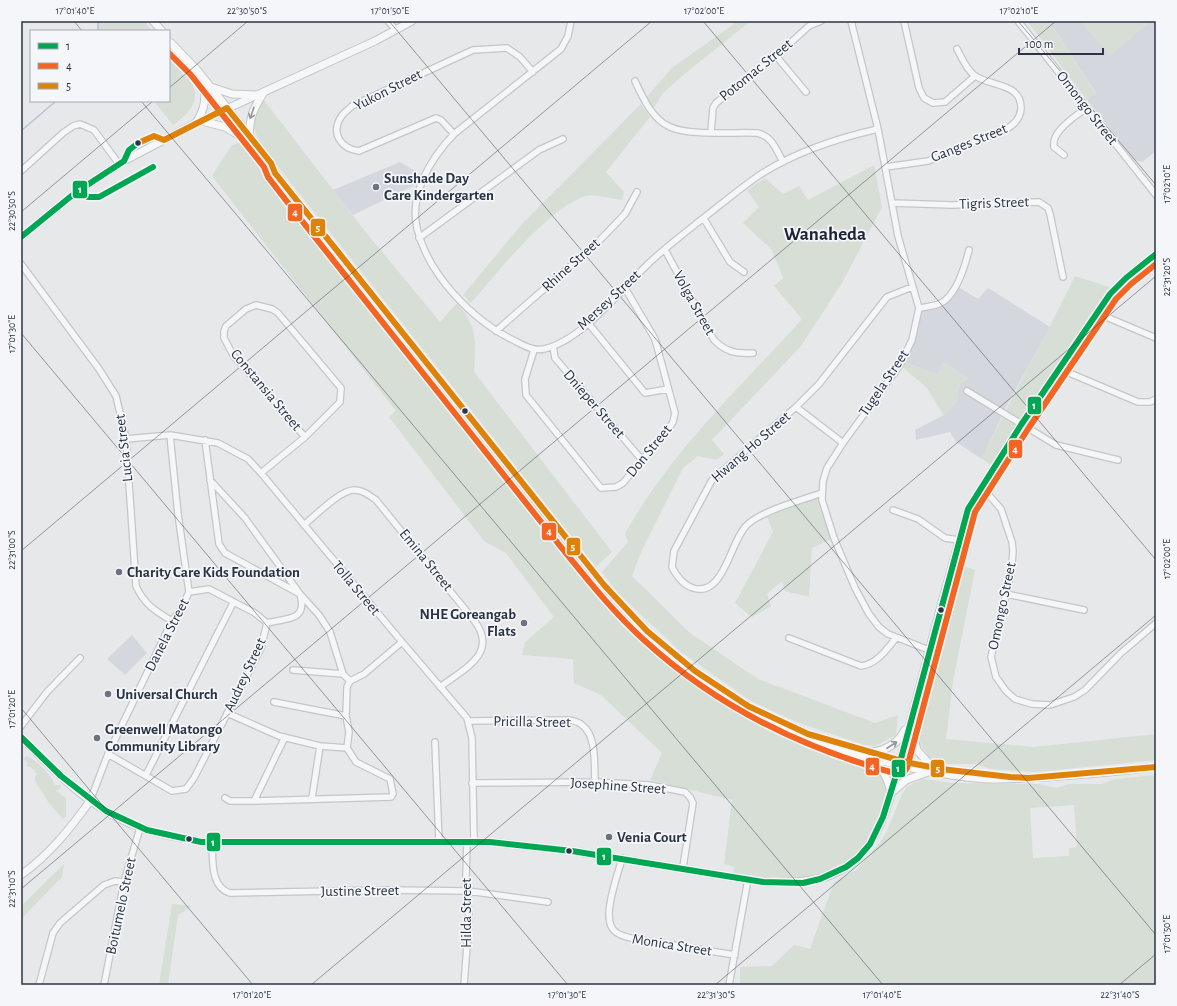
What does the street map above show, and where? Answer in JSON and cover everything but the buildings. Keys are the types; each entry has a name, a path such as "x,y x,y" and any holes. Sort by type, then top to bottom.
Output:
{"main road":[{"path":"154,21 161,30"},
{"path":"170,42 225,109 267,167 275,173 592,571 632,617 667,650 733,698 773,720 806,734 818,741 869,758 931,770 1011,778 1048,777 1156,767"},
{"path":"206,86 205,104 199,122 225,127 247,138"},
{"path":"206,86 232,94 256,95"},
{"path":"247,138 249,122 264,92"},
{"path":"900,763 929,650 968,509 1021,424 1114,289 1156,254"},
{"path":"864,752 880,751 890,747 902,736 910,723"},
{"path":"910,723 917,750 931,770"},
{"path":"806,734 820,737 900,763"},
{"path":"869,758 884,772 889,781 891,793"},
{"path":"891,793 906,780 931,770"}],"street":[{"path":"388,21 396,30"},
{"path":"21,237 75,193 119,164 225,109 396,30 412,21"},
{"path":"534,350 496,331 477,317 452,290 425,251 419,238 416,223 419,191 432,164 454,134 561,49 568,36 571,21"},
{"name":"Potomac Street","path":"711,132 712,115 716,103 776,56 809,26 821,21"},
{"path":"851,21 878,129 898,236 919,308 940,304 947,299 965,269 969,250"},
{"path":"904,21 919,88 924,98 933,103 945,102 974,76 965,64 958,49"},
{"name":"Omongo Street","path":"1018,21 1156,194"},
{"name":"Yukon Street","path":"454,134 441,120 436,118 359,151 348,150 340,142 336,128 341,117 352,106 473,50 507,48 520,57 533,72"},
{"path":"776,56 806,92"},
{"name":"Ganges Street","path":"886,167 939,157 1004,130 1014,124 1018,119 1021,109 1015,94 1008,88 974,76"},
{"path":"635,81 652,111 666,125 682,131 757,133 766,135 783,162"},
{"path":"1064,155 1054,147 1054,141 1058,132 1086,108"},
{"path":"21,171 63,133 73,126 80,124 94,130 119,164"},
{"name":"Mersey Street","path":"534,350 553,346 589,324 647,265 761,174 783,162 839,138 878,129"},
{"path":"419,238 539,150 563,139"},
{"name":"Rhine Street","path":"496,331 600,240 625,214 637,192"},
{"name":"Tigris Street","path":"892,203 952,205 1039,202 1044,204 1050,214 1063,277"},
{"path":"704,218 730,262 744,272"},
{"name":"Volga Street","path":"665,250 714,340 722,348 730,352 753,353"},
{"name":"Lucia Street","path":"21,264 110,384 116,396 126,439 136,586 141,598 149,607 172,621"},
{"name":"Hwang Ho Street","path":"822,493 780,508 751,522 740,534 721,574 710,586 700,589 690,586 679,578 672,567 674,551 712,480 796,407 829,372 887,297 912,287"},
{"name":"Don Street","path":"534,350 525,379 526,395 601,488 616,487 623,483 673,422 675,413 655,339 625,288"},
{"name":"Constansia Street","path":"261,473 305,436 340,402 341,388 278,313 272,309 256,306 246,309 226,326 224,338 228,347 233,355 305,436"},
{"name":"Tugela Street","path":"919,308 912,340 902,361 843,443 827,468 823,480 822,493 823,506 832,532 861,601 879,627 896,638 929,650"},
{"path":"1097,313 1156,338"},
{"path":"589,324 645,392 668,389"},
{"name":"Dnieper Street","path":"553,346 555,358 642,460"},
{"path":"1060,369 1138,402 1150,402 1156,400"},
{"path":"967,391 1060,447 1118,460"},
{"path":"796,407 843,443"},
{"name":"Tolla Street","path":"126,439 170,435 218,443 248,459 261,473 440,687 461,709 469,722 472,738 471,842"},
{"name":"Danela Street","path":"90,801 108,754 172,621 181,609 189,592 178,514 170,435"},
{"path":"205,440 219,544 225,553 300,594 303,604 298,615 292,619 279,619 267,623"},
{"path":"210,480 245,518 300,594 320,615 330,632 343,674 350,681"},
{"name":"Omongo Street","path":"982,486 1001,509 1012,542 1013,563 991,657 992,668 996,677 1006,691 1015,699 1027,703 1050,705 1068,700 1080,694 1129,646 1156,623"},
{"name":"Emina Street","path":"304,525 345,492 353,490 363,492 376,500 480,627 484,644 476,659 440,687"},
{"path":"893,510 918,519 945,538 959,540"},
{"name":"Audrey Street","path":"108,754 172,791 186,789 192,784 261,648 267,623 255,612 233,603 209,589 189,592"},
{"path":"1006,594 1084,610"},
{"path":"146,775 233,603"},
{"path":"790,638 861,666 871,664 880,657 896,638"},
{"path":"226,798 230,801 254,801 312,798 390,797 393,795 390,778 356,762 347,748 349,732 346,716 347,687 350,681 364,674 402,642"},
{"path":"21,726 46,692 80,658"},
{"path":"293,670 343,674"},
{"path":"274,702 346,716"},
{"path":"227,713 269,732 285,737 320,746 347,748"},
{"name":"Pricilla Street","path":"469,722 570,720 582,724 589,734 592,745 595,782"},
{"path":"21,737 90,801 140,828 182,839 212,842 471,842 510,844 622,858 769,882 803,883 820,879 846,867 858,858 876,833 891,793 900,763"},
{"path":"254,801 285,737"},
{"path":"435,742 439,842"},
{"path":"312,798 320,746"},
{"name":"Josephine Street","path":"472,782 595,782 649,785 679,790 690,797 693,802 683,867"},
{"path":"21,876 36,864 70,830 90,801"},
{"name":"Boitumelo Street","path":"104,985 124,882 140,828"},
{"name":"Justine Street","path":"212,842 214,869 217,883 221,889 230,893 386,890 468,891 548,902"},
{"name":"Hilda Street","path":"464,985 469,920 466,876 471,842"},
{"name":"Monica Street","path":"622,858 610,904 609,918 612,927 616,932 625,937 635,939 735,955"},
{"path":"729,985 748,879"},
{"path":"40,985 53,933 60,923 104,885 115,881 124,882"}],"shaded area":[{"path":"98,21 144,21 151,30 98,30"},
{"path":"738,21 751,21 683,75 663,93 652,111 644,100 672,68"},
{"path":"1027,21 1049,21 1096,94 1087,100"},
{"path":"1049,21 1156,21 1156,151 1142,162 1135,160 1087,100 1096,93"},
{"path":"1080,21 1151,21 1110,56"},
{"path":"170,53 191,80 195,97 192,106 185,115 173,125 155,102 170,102"},
{"path":"263,99 364,230 440,322 457,303 464,312 469,320 474,335 474,372 612,552 596,567 264,149 254,129 254,119"},
{"path":"641,104 650,117 606,172 624,192 622,200 589,195 572,202 540,227 509,258 471,303 463,295 522,224"},
{"path":"245,139 592,571 667,650 755,710 873,761 891,793 879,828 846,867 803,883 733,876 734,867 724,864 732,800 650,780 662,753 601,695 574,683 573,659 522,655 525,642 554,617 506,553 484,541 389,417 396,411 212,176 231,146"},
{"name":"Sunshade Day Care Kindergarten","path":"400,162 420,174 417,184 353,215 333,190"},
{"path":"874,165 882,207 842,283 801,346 712,440 724,454 717,460 698,456 683,468 641,552 632,576 690,633 758,679 875,723 898,715 896,735 875,746 865,745 799,723 751,701 680,651 618,593 602,572 628,542 625,534 663,475 731,395 802,319 774,286 783,278 772,250 743,223 759,207 747,190 765,178 783,194 799,186 808,200"},
{"path":"1075,276 1109,287 1020,419 991,465 982,459"},
{"path":"955,285 978,299 988,288 1050,327 1006,407 982,459 956,442 950,432 916,440 915,430 944,415 958,392 959,386 968,378 943,362 938,375 902,361 912,340 919,308 940,304"},
{"path":"902,361 938,375 943,362 969,378 959,386 958,401 944,416 927,388 900,365"},
{"path":"822,493 834,538 812,548 809,597 785,591 782,581 767,594 771,606 752,617 735,603 773,532 766,514"},
{"path":"958,564 975,570 953,681 946,739 1034,747 1156,734 1156,760 1035,772 990,769 976,764 942,764 929,757 921,745 918,734 920,709 925,683 938,647"},
{"path":"132,635 147,653 125,675 107,659"},
{"path":"27,756 43,768 55,785 61,785 61,788 56,791 66,798 66,816 63,819 49,803 35,781 37,774 31,767 26,765 28,763 23,759"},
{"path":"1156,775 1156,985 740,985 740,967 772,966 794,945 810,949 834,882 856,870 880,843 887,831 902,794 907,787 916,782 923,779 952,783 1039,784 1056,788 1069,784 1101,784 1116,779","holes":["1074,805 1077,847 1069,848 1069,856 1033,858 1030,808"]},
{"path":"64,864 62,877 24,916 21,928 21,906"},
{"path":"172,904 192,906 178,915 168,985 159,985"}],"waterway":[{"path":"98,21 98,30"},
{"path":"21,131 55,102"}],"transit line":[{"name":"4","path":"170,54 191,75 264,167 268,177 295,212 561,547 601,595 644,640 672,664 701,685 731,705 762,722 828,752 898,774 904,772 907,768 975,512 1028,429 1116,299 1131,284 1156,264"},
{"name":"5","path":"138,143 154,136 164,140 227,108 271,163 275,173 604,585 647,631 695,671 748,706 808,734 905,762 941,769 1029,778 1156,767"},
{"name":"1","path":"21,237 75,193 124,161 129,150 138,143"},
{"name":"1","path":"75,193 88,197 99,197 153,167"},
{"name":"1","path":"21,737 61,776 106,811 147,830 201,842 490,842 572,851 763,882 803,883 820,879 846,867 858,858 870,844 883,817 899,766 968,509 1021,425 1110,294 1126,278 1156,254"}],"place":[{"name":"Sunshade Day Care Kindergarten","path":"376,187"},
{"name":"Charity Care Kids Foundation","path":"119,572"},
{"name":"NHE Goreangab Flats","path":"524,623"},
{"name":"Universal Church","path":"108,694"},
{"name":"Greenwell Matongo Community Library","path":"97,738"},
{"name":"Venia Court","path":"609,837"}],"district":[{"name":"Wanaheda","path":"825,234"}]}
